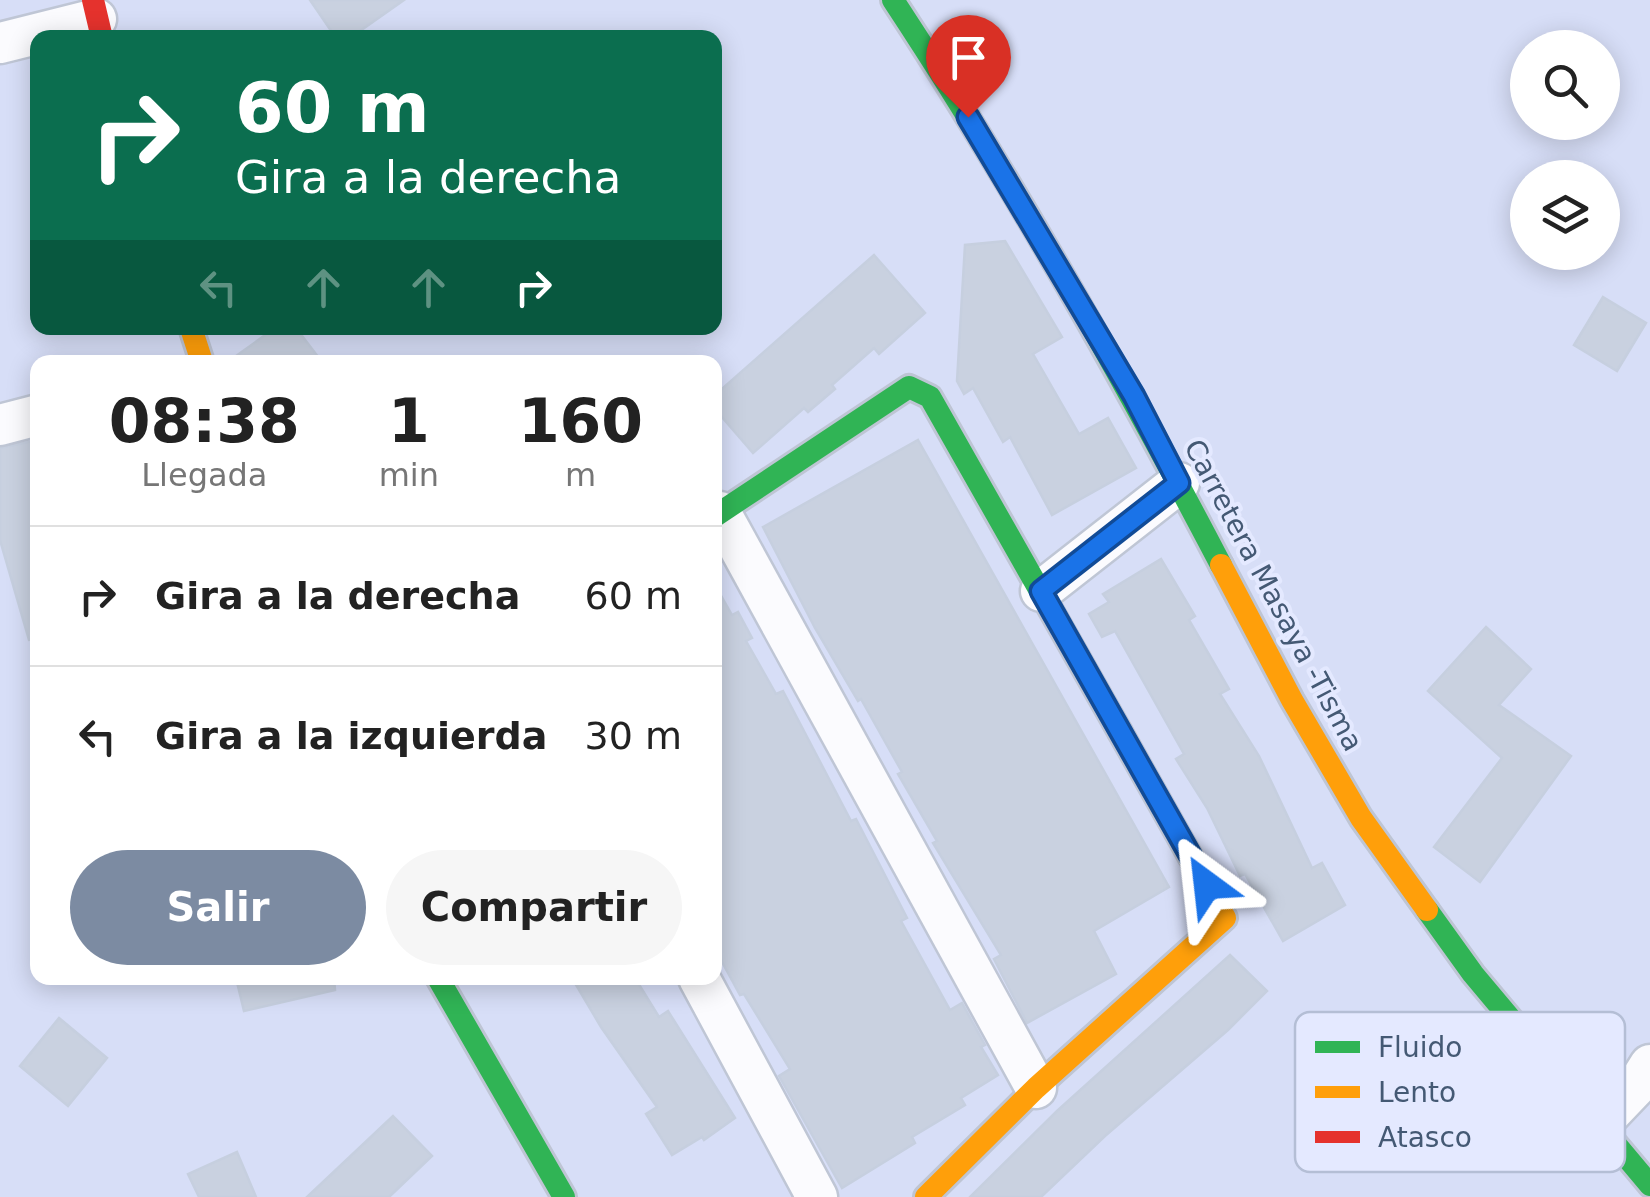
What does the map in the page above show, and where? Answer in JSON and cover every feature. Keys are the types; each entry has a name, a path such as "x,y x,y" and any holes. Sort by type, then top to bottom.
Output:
{"street":[{"name":"Carretera Masaya -Tisma","path":"893,0 950,86 1134,396 1292,700 1361,818 1504,1012"},
{"path":"54,30 97,19"},
{"path":"0,44 30,36"},
{"path":"722,511 908,387 930,397 1225,918 1036,1088 926,1197"},
{"path":"0,425 30,417"},
{"path":"1041,591 1179,483"},
{"path":"722,523 1036,1088"},
{"path":"442,985 564,1197"},
{"path":"703,985 817,1197"},
{"path":"1625,1098 1650,1065"},
{"name":"Carretera Masaya -Tisma","path":"1625,1156 1650,1184"}],"shaded area":[{"path":"0,0 1650,0 1650,1197 0,1197"}],"building":[{"path":"310,0 404,0 361,30 331,30"},
{"path":"1005,241 1062,337 1033,354 1079,434 1108,418 1136,468 1052,515 1010,437 1003,442 973,388 964,394 957,381 965,245"},
{"path":"874,255 925,313 879,354 874,348 832,385 835,389 808,412 804,408 753,453 722,417 722,389"},
{"path":"1603,297 1646,323 1617,371 1574,345"},
{"path":"265,335 301,335 317,355 238,355"},
{"path":"918,440 1169,887 1094,931 1116,974 1027,1023 994,959 1001,955 933,843 937,841 898,774 902,772 815,628 763,527"},
{"path":"30,442 30,640 0,540 0,448"},
{"path":"1161,559 1195,616 1189,620 1229,689 1220,694 1259,756 1312,868 1322,863 1345,905 1283,941 1245,874 1240,876 1207,808 1176,759 1184,754 1115,631 1102,637 1089,614 1109,602 1103,594"},
{"path":"722,597 732,615 738,612 752,638 746,641 776,694 783,691 851,821 856,819 907,918 901,921 950,1010 962,1003 998,1075 961,1098 965,1105 912,1137 915,1143 842,1188 779,1076 790,1069 744,994 740,995 722,962"},
{"path":"1486,627 1531,669 1499,705 1571,756 1480,882 1434,847 1502,758 1428,691"},
{"path":"1230,955 1267,991 1228,1030 1041,1197 970,1197 1057,1111"},
{"path":"238,985 335,985 335,990 244,1011"},
{"path":"576,985 639,985 659,1017 668,1011 735,1118 704,1140 702,1137 672,1155 646,1114 657,1107"},
{"path":"59,1018 107,1058 68,1106 20,1066"},
{"path":"393,1116 432,1156 389,1197 307,1197"},
{"path":"237,1152 256,1197 199,1197 188,1174"}],"traffic: fast":[{"path":"893,0 1064,278 1221,565"},
{"path":"722,511 909,387 930,397 1120,732"},
{"path":"1427,910 1505,1012"},
{"path":"442,985 564,1197"},
{"path":"1625,1155 1650,1185"}],"traffic: slow":[{"path":"193,335 200,355"},
{"path":"1221,565 1292,700 1361,818 1427,910"},
{"path":"926,1197 1036,1088 1225,918 1120,732"}],"traffic: jam":[{"path":"93,0 100,30"}],"route":[{"path":"968,117 1134,396 1179,483 1041,591 1207,885"}]}
